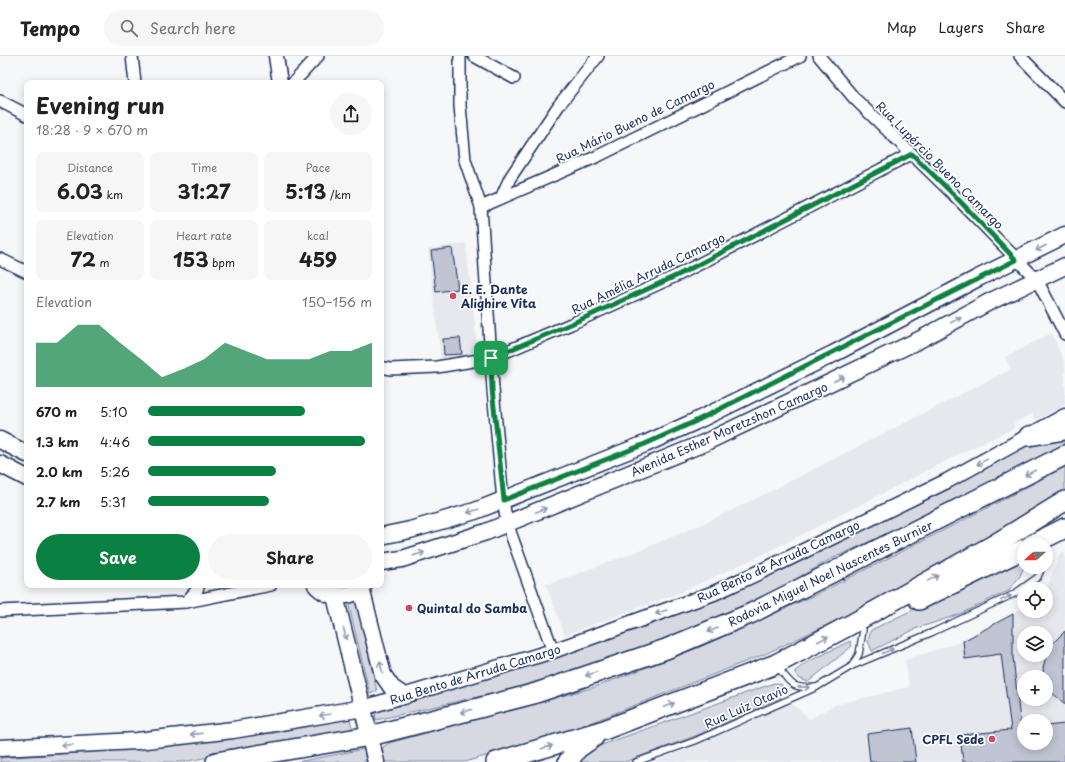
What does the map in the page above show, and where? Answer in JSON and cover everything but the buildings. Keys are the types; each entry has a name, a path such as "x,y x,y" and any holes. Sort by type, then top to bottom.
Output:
{"highway":[{"path":"1028,436 1065,430"},
{"name":"Rodovia Miguel Noel Nascentes Burnier","path":"216,762 370,736 533,694 666,649 752,613 1065,455"},
{"path":"857,627 1065,501"},
{"path":"1049,538 1065,528"},
{"path":"496,762 604,730 776,664 1017,551"},
{"path":"568,762 577,749 604,730"},
{"path":"262,762 322,744"}],"main road":[{"name":"Avenida Esther Moretzshon Camargo","path":"384,535 410,530 504,500 645,444 694,422 1065,235"},
{"name":"Avenida Esther Moretzshon Camargo","path":"384,562 402,559 486,532 654,464 744,425 921,339 1065,266"},
{"path":"0,440 24,452"},
{"path":"0,464 24,476"},
{"path":"320,588 326,593 335,596 349,595 361,588"},
{"path":"363,588 383,675 392,688 404,696"},
{"path":"335,596 376,762"},
{"path":"0,748 137,741 233,730 363,708"}],"street":[{"path":"132,56 135,80"},
{"path":"276,56 280,80"},
{"path":"295,80 318,56"},
{"path":"460,56 460,106 465,160 481,207 492,389 507,523 553,651"},
{"path":"474,56 514,78"},
{"path":"501,198 510,178 558,105 598,56"},
{"name":"Rua Mário Bueno de Camargo","path":"481,207 598,156 800,56"},
{"name":"Rua Lupércio Bueno Camargo","path":"819,56 854,98 954,195 1037,280 1065,334"},
{"path":"1020,56 1065,102"},
{"path":"0,101 24,113"},
{"name":"Rua Amélia Arruda Camargo","path":"384,368 390,369 437,367 491,358 571,324 678,275 912,154"},
{"path":"0,259 24,271"},
{"name":"Rua Bento de Arruda Camargo","path":"363,708 553,651 721,590 947,481 1065,416"},
{"path":"186,602 198,588"},
{"path":"0,611 186,602 256,588"}],"lane":[{"path":"817,687 852,666 933,632 1014,594 1038,577 1039,574"},
{"path":"852,666 859,654 857,627"},
{"name":"Rua Luiz Otavio","path":"776,664 786,678 795,686 800,688 817,687"},
{"name":"Rua Luiz Otavio","path":"636,762 695,741 817,687"}],"shaded area":[{"name":"E. E. Dante Alighire Vita","path":"466,243 477,344 476,351 468,357 441,358 428,249"},
{"path":"1052,333 1065,364 1065,405 1036,420 1032,414 1014,423 1014,428 963,452 766,553 679,593 565,635 546,585 636,552 707,522 749,502 1011,369 1005,357"},
{"path":"1065,434 1065,444 955,503 831,559 766,596 650,645 578,670 503,691 376,720 375,712 639,629 736,591 977,473 1028,444"},
{"path":"1065,467 1065,492 975,548 876,602 765,654 567,732 465,762 382,762 382,748 389,743 595,687 700,647 817,594"},
{"path":"1065,551 1065,762 652,762 685,750 791,703 810,719 834,705 909,687 905,660 963,641 1017,612 1017,618 1053,618 1053,582 1049,582 1060,554"},
{"path":"1017,558 1017,574 1021,574 1008,591 960,614 915,629 872,651 868,641 871,630 989,573"},
{"path":"355,596 377,691 370,694 347,598"},
{"path":"850,641 852,646 808,682 799,678 794,672 806,663"},
{"path":"774,683 782,685 781,698 695,736 625,762 574,762 585,751"},
{"path":"349,716 353,731 182,762 0,762 0,758 90,752 274,733"},
{"path":"364,749 366,762 297,762"}],"place":[{"name":"E. E. Dante Alighire Vita","path":"453,296"},
{"name":"Quintal do Samba","path":"409,608"},
{"name":"CPFL Sede","path":"992,739"}],"route":[{"path":"912,154 954,195 1016,260 978,278 833,354 694,422 645,444 504,500 492,389 491,358 571,324 678,275 912,154"}]}
